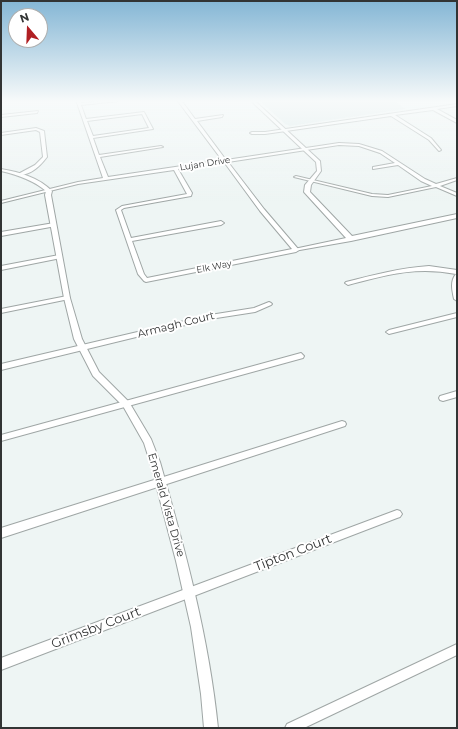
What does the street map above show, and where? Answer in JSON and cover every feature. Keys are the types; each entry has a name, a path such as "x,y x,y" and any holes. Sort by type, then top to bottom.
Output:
{"street":[{"path":"22,174 37,166 45,157 42,134"},
{"path":"90,134 106,179"},
{"path":"91,137 114,134"},
{"path":"205,134 262,210 296,250"},
{"path":"288,134 315,157 320,164 319,171 306,187 308,195 351,239"},
{"path":"421,134 430,140 439,150"},
{"path":"363,146 367,141"},
{"name":"Lujan Drive","path":"1,202 70,185 334,144 363,146 381,152 416,175 457,195"},
{"path":"98,156 161,147"},
{"path":"376,168 399,164"},
{"name":"Elk Way","path":"175,168 190,193 189,195 122,207 118,210 141,274 146,280 457,216"},
{"path":"1,170 22,174 38,182 49,191"},
{"path":"296,177 372,195 383,196 437,186 457,179"},
{"name":"Emerald Vista Drive","path":"49,191 48,195 67,298 78,339 96,374 126,404 148,442 161,482 190,592 204,664 211,728"},
{"path":"130,240 221,223"},
{"path":"1,234 54,225"},
{"path":"1,268 59,257"},
{"path":"348,283 420,267 441,268 457,273 454,284 457,299"},
{"path":"1,311 67,298"},
{"name":"Armagh Court","path":"1,367 210,317 255,310 269,304"},
{"path":"389,332 457,316"},
{"path":"1,438 301,356"},
{"path":"443,398 457,394"},
{"path":"1,533 342,424"},
{"name":"Tipton Court","path":"190,592 397,514"},
{"name":"Grimsby Court","path":"1,664 190,592"},
{"path":"292,728 457,649"}]}
